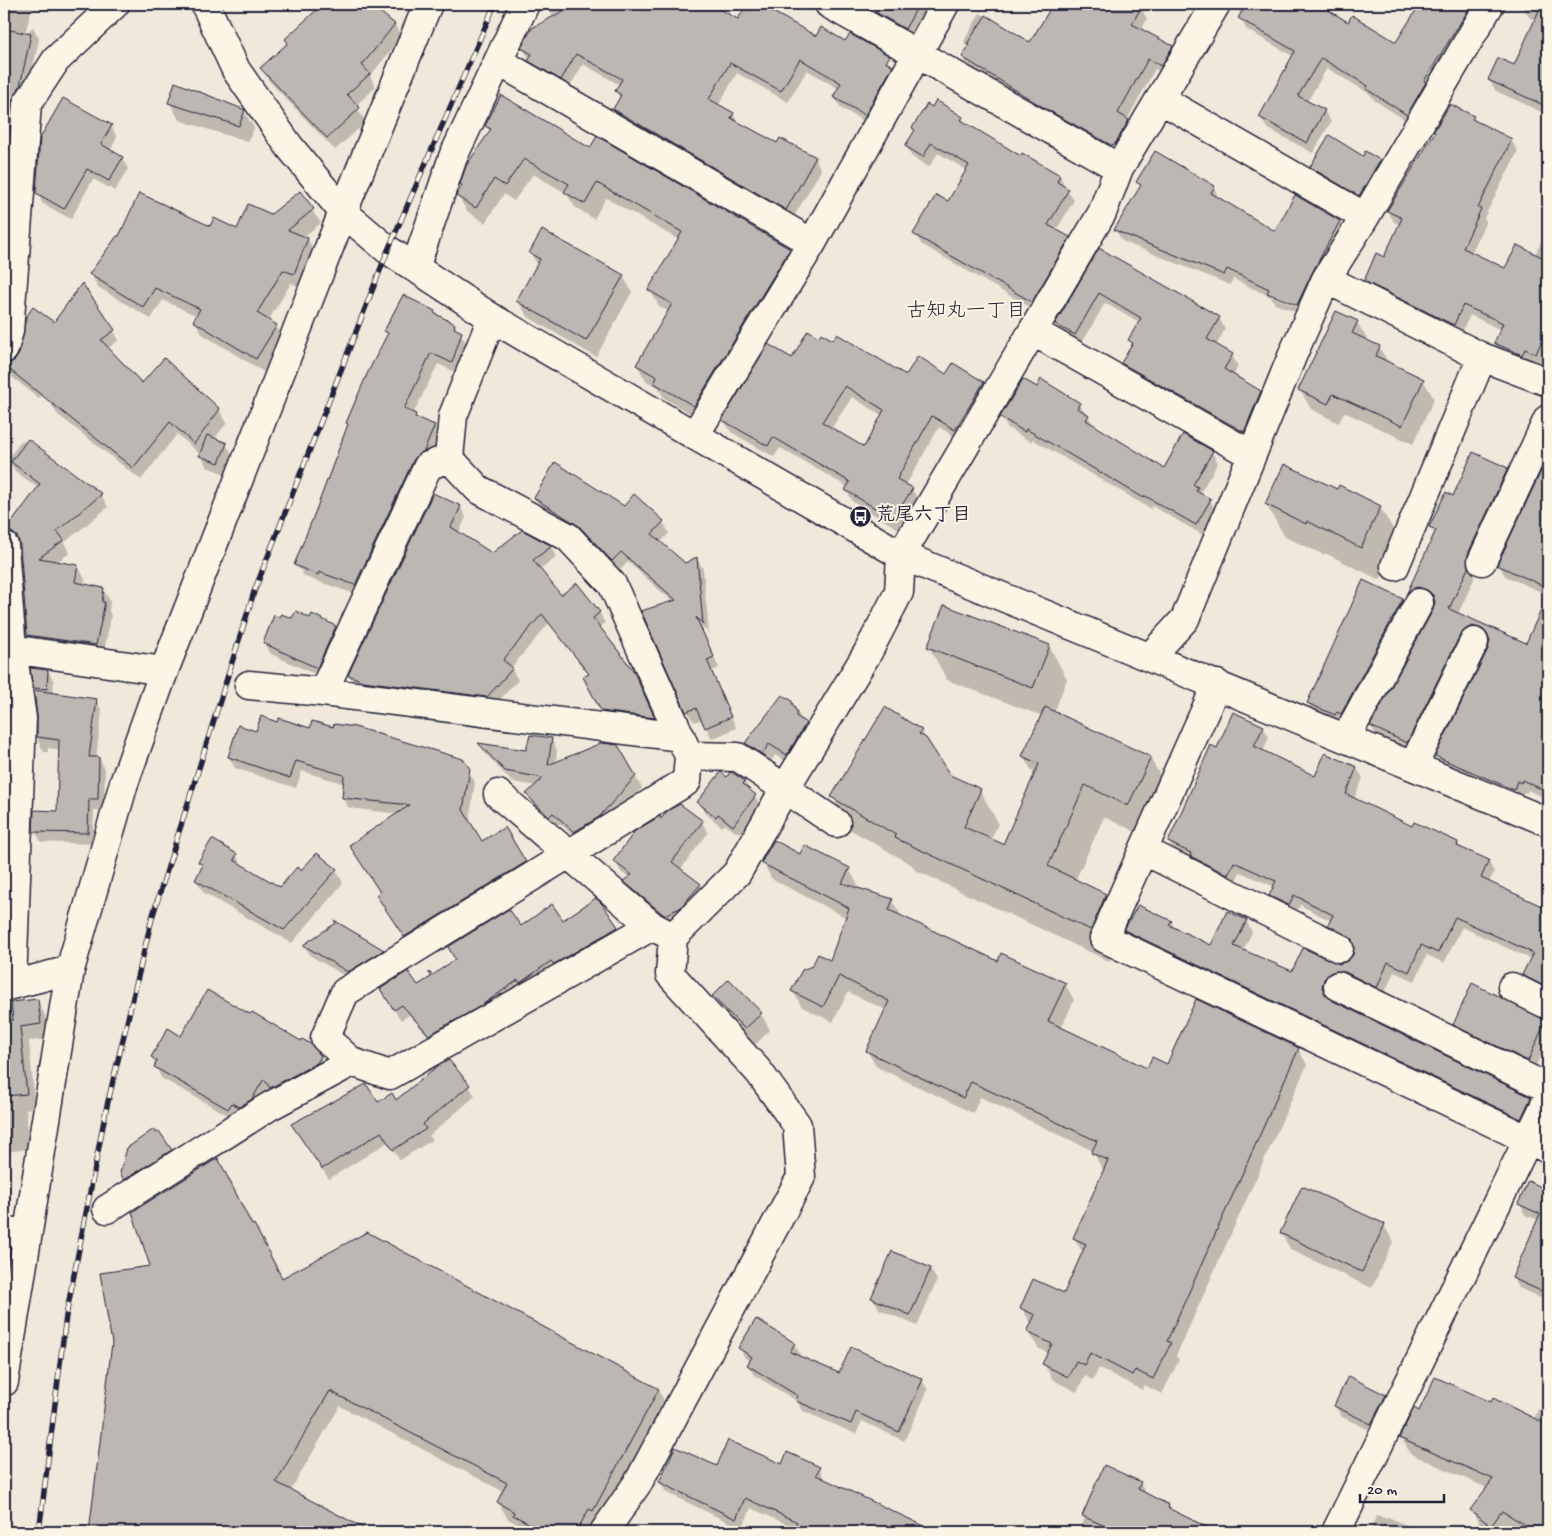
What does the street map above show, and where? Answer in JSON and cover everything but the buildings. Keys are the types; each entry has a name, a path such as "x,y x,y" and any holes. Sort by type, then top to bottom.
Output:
{"street":[{"path":"4,349 9,331 15,101 115,4"},
{"path":"205,4 236,70 289,146 344,212 388,250 492,318 902,555 1151,656 1548,822"},
{"path":"4,1382 16,1232 70,970 124,783 164,671 344,212 428,4"},
{"path":"415,268 453,157 525,4"},
{"path":"829,4 1120,168"},
{"path":"696,435 812,243 945,4"},
{"path":"492,318 453,416 450,458 478,489 568,537 612,584 685,746 687,781 345,992 325,1038 352,1062 390,1075 662,932 737,873 784,790 868,652 899,592 902,555 1102,213 1120,168 1216,4"},
{"path":"1151,656 1185,619 1326,279 1365,218 1490,4"},
{"path":"498,61 812,243"},
{"path":"1160,99 1365,218"},
{"path":"1326,279 1482,357 1546,377"},
{"path":"1034,332 1252,455"},
{"path":"1395,566 1482,357"},
{"path":"1482,561 1548,419"},
{"path":"323,692 428,466 450,458"},
{"path":"4,546 8,649 22,718 8,986 70,970"},
{"path":"1346,738 1418,603"},
{"path":"1413,766 1474,642"},
{"path":"8,649 164,671"},
{"path":"1217,684 1104,938 1539,1144"},
{"path":"249,685 323,692 685,746 738,757 784,790 836,823"},
{"path":"498,794 662,932 670,974 760,1072 798,1125 801,1176 639,1481 604,1532"},
{"path":"1143,850 1339,948"},
{"path":"1338,986 1548,1088"},
{"path":"1512,987 1548,1005"},
{"path":"107,1209 270,1106 352,1062"},
{"path":"1336,1532 1539,1144 1548,1099"}],"railway":[{"path":"39,1532 66,1316 106,1110 152,918 254,592 388,250 495,4"}],"place":[{"name":"荒尾六丁目","path":"860,516"}],"district":[{"name":"古知丸一丁目","path":"966,312"}]}
